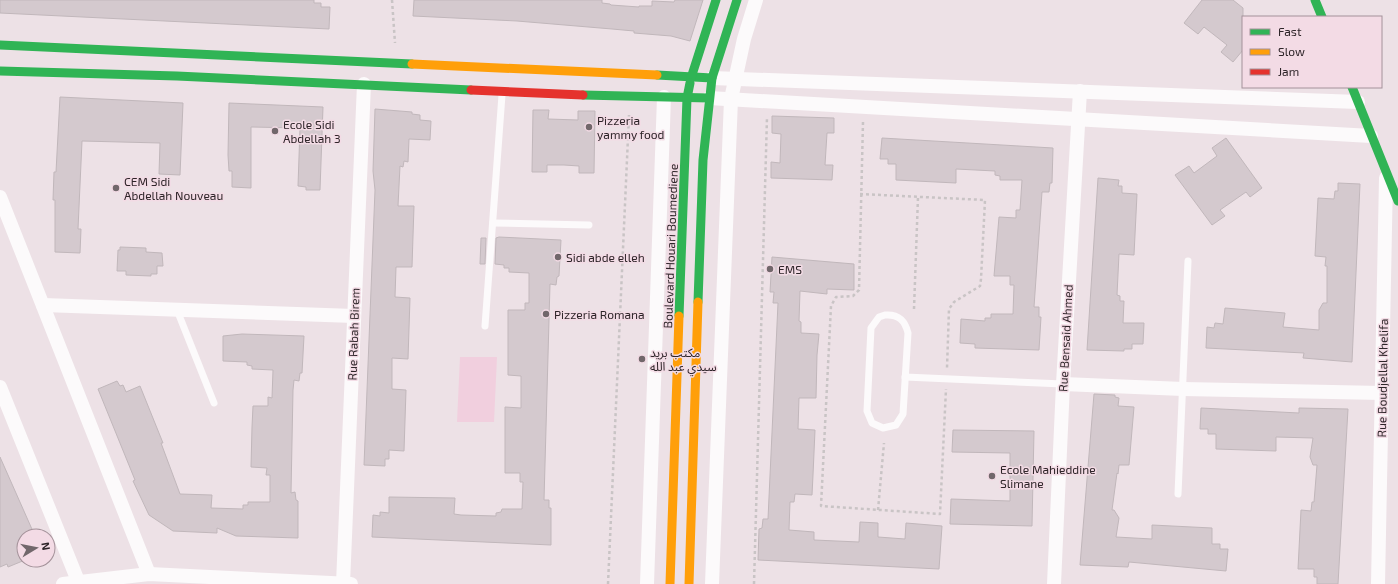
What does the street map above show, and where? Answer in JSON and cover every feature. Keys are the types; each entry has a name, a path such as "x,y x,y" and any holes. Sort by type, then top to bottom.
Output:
{"main road":[{"name":"Boulevard Houari Boumediene","path":"670,584 688,98 691,78 716,0"},
{"path":"689,584 703,160 712,78 737,0"},
{"path":"1315,0 1322,16"},
{"path":"0,45 712,78"},
{"path":"0,71 364,84 502,92 709,98"},
{"path":"1352,88 1398,202"}],"street":[{"path":"712,584 731,99 734,79 744,39 756,0"},
{"path":"712,78 1358,102"},
{"name":"Rue Rabah Birem","path":"343,584 364,84"},
{"name":"Rue Bensaid Ahmed","path":"1054,584 1077,119 1080,92"},
{"path":"646,584 664,97"},
{"path":"709,98 1371,136"},
{"name":"Rue Boudjellal Khelifa","path":"1378,584 1386,173"},
{"path":"0,197 149,574"},
{"path":"43,305 354,316"},
{"path":"1063,384 1183,389 1382,393"},
{"path":"0,387 78,581"},
{"path":"63,584 78,581 149,574 351,584"}],"lane":[{"path":"485,326 502,92"},
{"path":"493,223 589,225"},
{"path":"1178,494 1188,261"},
{"path":"177,310 214,403"},
{"path":"885,315 898,317 906,326 905,377 903,414 900,420 890,428 877,426 872,423 867,411 871,328 879,318 885,315"},
{"path":"905,377 1063,384"}],"path":[{"path":"608,584 630,96"},
{"path":"754,584 767,102"},
{"path":"914,310 918,197"},
{"path":"878,510 884,443"}],"shaded area":[{"path":"460,357 497,357 494,422 457,422"}],"building":[{"path":"0,0 314,0 314,3 321,3 321,7 330,7 329,29 0,13"},
{"path":"414,0 602,0 602,3 611,5 639,7 652,6 652,1 674,2 675,0 703,0 690,41 671,36 634,33 634,31 612,29 517,21 413,16"},
{"path":"1202,0 1233,0 1243,8 1242,51 1233,62 1221,52 1227,45 1204,27 1198,34 1184,23"},
{"path":"60,97 183,103 180,175 159,174 160,143 82,141 78,229 81,229 80,253 55,252 55,200 53,200"},
{"name":"Ecole Sidi Abdellah 3","path":"229,103 323,107 320,190 306,190 306,187 298,186 300,128 251,127 251,188 232,187 232,171 229,171 228,155"},
{"path":"375,109 412,112 412,114 420,115 420,120 431,121 430,140 409,139 408,162 404,161 403,167 400,166 398,206 414,206 412,267 396,267 395,297 410,298 408,359 392,358 392,389 406,390 404,451 389,450 389,459 385,459 385,466 364,465 375,190 373,171"},
{"path":"533,110 549,110 548,119 578,120 578,111 595,111 594,173 579,173 579,166 564,165 547,165 547,172 532,172"},
{"path":"772,116 834,118 834,133 827,133 825,165 833,165 832,180 771,178 771,162 780,163 781,134 772,133"},
{"path":"882,138 1053,148 1052,183 1050,183 1049,192 1042,192 1034,307 1039,307 1039,317 1041,317 1039,350 975,348 975,344 960,343 961,319 985,321 985,318 991,318 991,314 1013,314 1014,285 1010,285 1010,276 994,276 999,217 1016,218 1016,210 1020,210 1022,180 1000,180 1000,176 995,175 995,171 956,169 956,183 896,180 896,164 888,164 888,159 880,159"},
{"path":"1226,138 1262,188 1250,197 1246,192 1220,210 1225,216 1212,225 1175,175 1189,166 1194,173 1217,156 1212,148"},
{"path":"1098,178 1119,180 1118,186 1122,186 1122,193 1137,194 1134,255 1119,254 1117,295 1120,296 1120,301 1124,301 1123,323 1144,323 1143,344 1132,344 1132,349 1124,349 1124,351 1087,350"},
{"path":"1338,183 1360,184 1352,362 1303,358 1304,353 1206,348 1207,327 1214,328 1215,323 1223,324 1225,308 1285,313 1283,327 1319,330 1319,310 1323,303 1327,303 1327,266 1325,266 1326,257 1315,256 1318,198 1334,199 1335,191 1338,191"},
{"path":"481,238 486,238 485,264 480,264"},
{"path":"496,238 561,240 559,276 557,277 556,285 550,284 544,500 549,500 549,508 551,508 551,545 372,537 373,515 380,516 380,512 389,513 389,497 455,498 454,514 461,515 496,516 496,513 501,512 502,509 522,509 523,482 520,482 520,473 505,473 505,407 521,408 521,376 508,375 508,310 525,310 525,303 529,303 529,273 509,272 509,268 504,268 504,265 495,264"},
{"path":"120,247 146,248 146,252 162,253 163,266 157,266 157,274 151,274 151,276 126,275 126,271 117,271 118,250 120,250"},
{"path":"772,257 854,264 854,290 827,289 827,294 800,291 799,321 801,322 801,333 819,334 816,398 799,398 798,429 815,430 813,475 812,495 795,494 794,502 790,502 789,530 814,532 814,540 859,542 860,522 878,523 878,537 905,539 906,523 942,526 939,569 758,560 759,529 762,528 763,519 768,519 778,303 773,303 774,292 770,292"},
{"path":"242,334 304,336 302,373 300,373 299,381 294,380 293,390 291,493 295,492 296,500 298,501 298,538 236,536 217,528 217,533 173,531 149,515 133,481 135,480 98,389 117,381 120,386 123,385 126,392 140,386 163,443 161,443 180,494 212,495 211,508 243,509 243,505 248,505 248,502 270,502 270,475 266,475 267,468 251,467 253,406 268,406 268,397 272,398 273,370 252,369 252,366 247,365 247,362 223,361 223,336"},
{"path":"1094,394 1115,395 1115,397 1119,398 1118,406 1134,407 1129,465 1119,465 1118,474 1117,473 1112,510 1114,510 1119,518 1116,537 1152,539 1152,525 1212,528 1212,544 1220,544 1220,549 1228,549 1226,571 1129,562 1128,567 1080,565"},
{"path":"1201,408 1299,413 1299,408 1348,409 1338,584 1317,584 1317,577 1314,577 1314,569 1298,569 1301,510 1311,511 1312,502 1314,502 1317,465 1313,465 1310,457 1313,438 1276,437 1276,451 1216,449 1216,434 1208,434 1208,429 1200,429"},
{"name":"Ecole Mahieddine Slimane","path":"953,430 1034,431 1032,526 950,524 951,499 1010,501 1010,453 952,452"},
{"path":"0,457 31,528 16,528 16,564 8,567 7,564 0,567"}],"traffic: fast":[{"path":"691,78 716,0"},
{"path":"712,78 737,0"},
{"path":"1315,0 1322,16"},
{"path":"0,45 412,64"},
{"path":"0,71 177,76 471,90"},
{"path":"657,75 712,78 703,160 698,302"},
{"path":"679,316 687,98 690,83"},
{"path":"1352,88 1398,201"},
{"path":"583,95 709,98"}],"traffic: slow":[{"path":"412,64 657,75"},
{"path":"689,584 698,302"},
{"path":"670,584 679,316"}],"traffic: jam":[{"path":"471,90 583,95"}],"place":[{"name":"Pizzeria yammy food","path":"589,127"},
{"name":"Ecole Sidi Abdellah 3","path":"275,131"},
{"name":"CEM Sidi Abdellah Nouveau","path":"116,188"},
{"name":"Sidi abde elleh","path":"558,257"},
{"name":"EMS","path":"770,269"},
{"name":"Pizzeria Romana","path":"546,314"},
{"name":"مكتب بريد سيدي عبد الله","path":"642,359"},
{"name":"Ecole Mahieddine Slimane","path":"992,476"}]}
